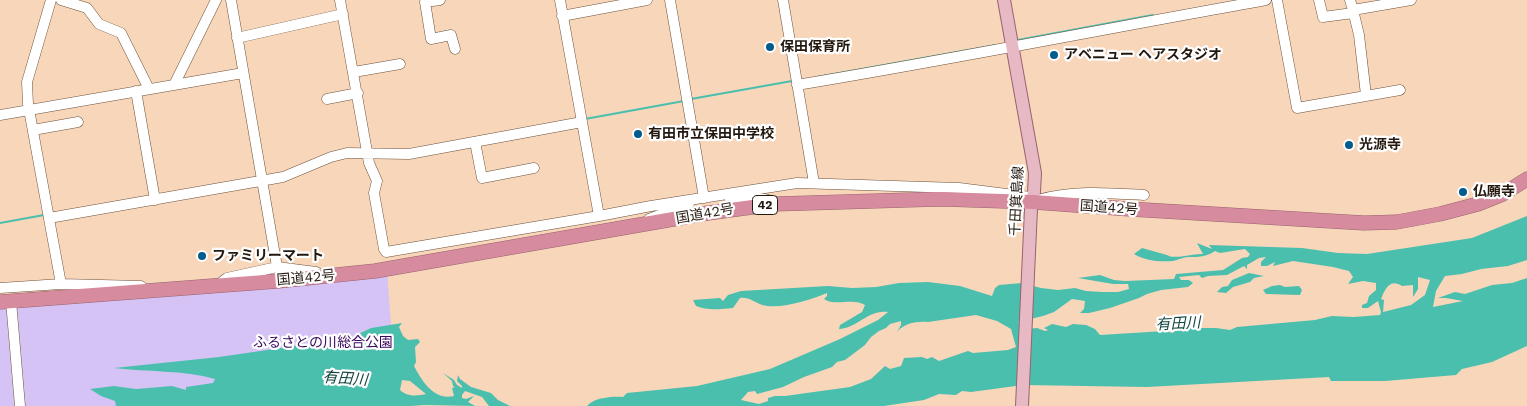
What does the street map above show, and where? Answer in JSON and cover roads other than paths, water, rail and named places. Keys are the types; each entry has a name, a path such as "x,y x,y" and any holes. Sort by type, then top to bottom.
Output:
{"highway":[{"name":"国道42号","path":"8,303 322,277 431,262 708,213 775,204 940,199 1364,223 1397,222 1440,214 1478,204 1503,194 1527,179"}],"main road":[{"name":"千田箕島線","path":"1004,0 1034,161 1022,406"}],"street":[{"path":"51,0 27,82 29,110 61,284"},
{"path":"61,0 87,8 99,24 121,33 149,89"},
{"path":"174,84 216,0"},
{"path":"231,0 277,267"},
{"path":"340,0 369,163 377,182 374,193 386,252 797,183 959,188 1024,195 1033,203 1052,196 1097,193 1144,195"},
{"path":"440,0 425,2 431,39 451,36 455,49"},
{"path":"560,0 599,216"},
{"path":"562,16 647,0"},
{"path":"670,0 704,198"},
{"path":"782,0 814,183"},
{"path":"797,85 1266,0"},
{"path":"1277,0 1297,108 1400,90"},
{"path":"1319,0 1323,17 1352,8 1411,0"},
{"path":"1352,8 1359,34 1366,95"},
{"path":"237,38 344,14"},
{"path":"354,72 400,64"},
{"path":"0,115 243,73"},
{"path":"136,91 155,200"},
{"path":"327,99 358,93"},
{"path":"33,130 78,122"},
{"path":"49,218 287,176 336,156 352,153 409,154 582,122"},
{"path":"475,142 482,178 534,168"},
{"path":"643,225 652,217 704,198 769,199 775,204"},
{"path":"222,285 222,281 227,278 277,267 316,272 321,274 322,277"},
{"path":"0,288 61,284 145,286 148,291"},
{"path":"8,303 20,406"}],"water":[{"path":"1527,216 1527,260 1508,266 1445,276 1436,291 1433,307 1463,301 1438,298 1455,292 1465,294 1492,285 1512,283 1527,278 1527,346 1492,362 1462,369 1456,375 1385,381 1331,381 1329,377 1147,387 1023,385 971,392 962,391 956,395 939,394 924,400 884,406 587,406 598,399 623,397 627,393 697,386 770,369 840,339 878,320 888,312 875,313 852,326 839,329 840,325 862,312 865,305 855,302 829,301 824,299 827,293 804,301 777,306 762,305 749,299 740,298 733,308 710,309 696,306 693,300 720,298 723,301 728,295 741,291 828,286 876,287 899,283 928,282 960,286 992,296 995,288 999,285 1022,283 1058,290 1075,288 1086,291 1118,292 1129,289 1128,284 1113,284 1078,278 1100,275 1114,280 1125,281 1174,279 1176,274 1223,270 1242,258 1248,257 1250,254 1245,249 1220,253 1215,251 1202,256 1186,257 1173,261 1158,261 1148,260 1134,254 1142,248 1174,257 1203,254 1197,243 1212,249 1209,245 1302,248 1338,253 1367,254 1472,238","holes":["1266,257 1261,262 1261,266 1267,266 1275,262 1273,266 1293,261 1349,271 1353,277 1348,284 1363,281 1376,283 1376,290 1369,296 1367,303 1362,305 1362,308 1368,308 1378,301 1380,315 1332,316 1315,320 1237,327 1230,330 1191,328 1174,331 1173,333 1165,331 1100,335 1095,329 1086,325 1073,324 1066,327 1052,324 1044,328 1048,330 1045,331 1037,328 1026,329 1018,322 1054,312 1072,299 1085,301 1084,309 1080,313 1110,308 1147,294 1161,290 1188,287 1193,283 1189,280 1181,280 1179,277 1199,275 1202,278 1227,275 1244,266 1247,269 1247,265 1259,258","1418,277 1430,280 1425,295 1411,305 1383,312 1384,300 1381,299 1388,286 1394,283 1402,286 1413,285 1413,297 1418,289","976,315 997,321 1011,329 1016,347 1008,350 973,353 968,351 939,361 932,357 927,359 922,357 904,358 901,366 890,369 885,366 871,379 850,387 775,396 759,404 741,400 748,392 755,391 757,394 783,387 832,367 837,362 845,360 865,345 871,337 890,324 901,321 897,332 903,326 911,323"]},
{"path":"1249,273 1264,276 1233,287 1226,293 1217,292 1222,287 1228,286 1232,280"},
{"path":"1280,285 1285,287 1299,286 1302,290 1300,295 1266,294 1263,290"},
{"name":"有田川","path":"402,323 399,327 403,336 408,340 418,339 420,342 415,347 416,362 414,366 429,389 440,396 454,396 452,388 455,387 452,381 443,373 462,388 457,381 458,375 460,379 471,387 491,393 498,400 510,406 489,406 482,397 465,391 462,398 466,399 474,396 468,402 475,406 116,406 115,401 101,396 90,389 114,386 136,389 172,386 186,390 186,387 213,383 215,379 178,373 114,368 219,357 350,338 371,328","holes":["402,380 410,381 426,394 409,395 400,390"]}],"waterway":[{"path":"1018,40 1153,15"},
{"path":"817,77 996,45"},
{"path":"691,99 792,81"},
{"path":"585,119 684,101"},
{"path":"0,223 44,215"}],"place":[{"name":"保田保育所","path":"770,47"},
{"name":"アベニュー ヘアスタジオ","path":"1054,55"},
{"name":"有田市立保田中学校","path":"638,134"},
{"name":"光源寺","path":"1349,145"},
{"name":"仏願寺","path":"1463,192"},
{"name":"ファミリーマート","path":"202,256"}],"park label":[{"name":"ふるさとの川総合公園","path":"323,343"}]}
